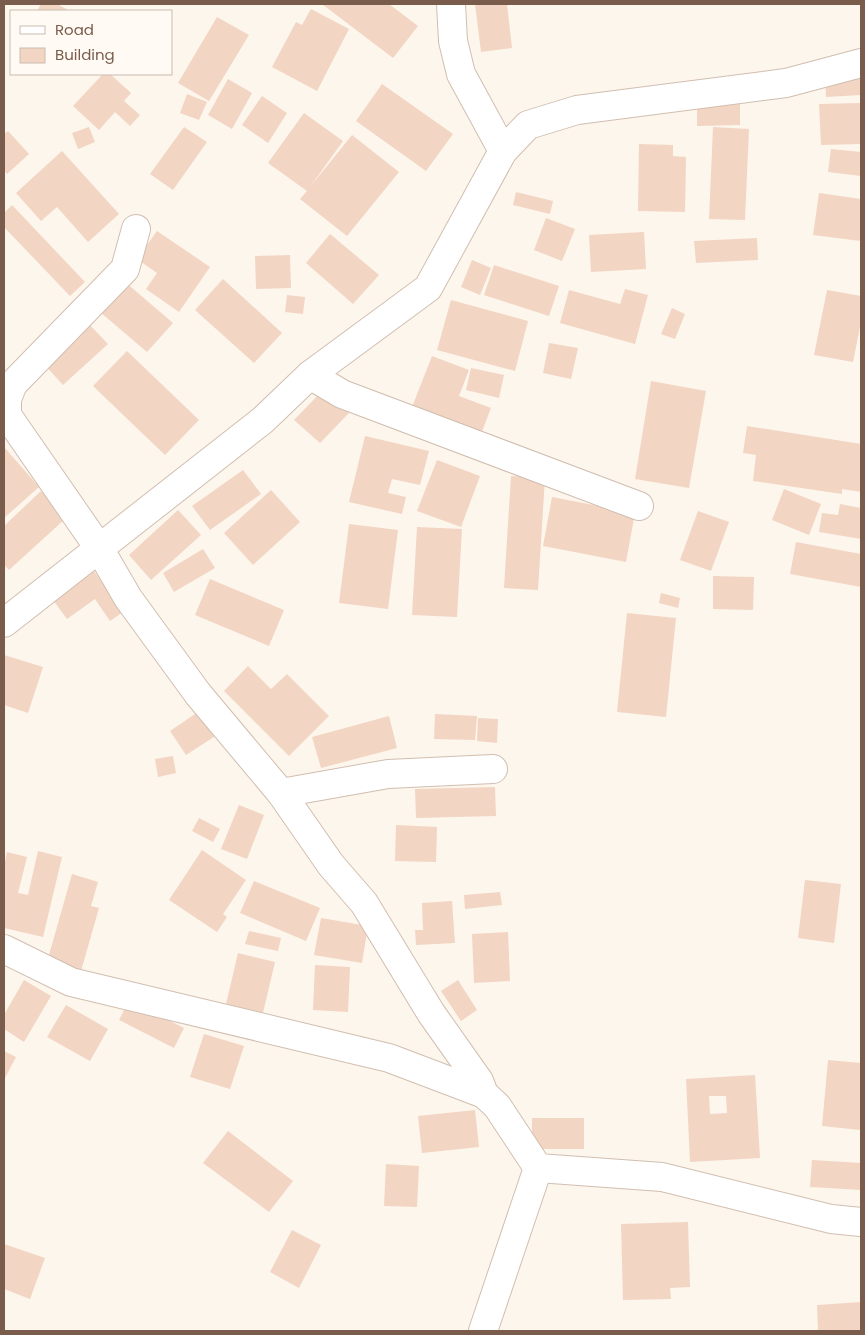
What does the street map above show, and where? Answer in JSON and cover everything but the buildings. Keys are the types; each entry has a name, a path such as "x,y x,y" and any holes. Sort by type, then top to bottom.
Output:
{"street":[{"path":"451,4 453,41 461,74 503,151"},
{"path":"4,623 263,420 310,375 428,288 503,151 528,124 577,110 786,83 861,63"},
{"path":"136,229 125,269 12,384 5,415 99,548 128,598 198,694 281,793 331,865 364,903 432,1013 479,1081 484,1094"},
{"path":"310,375 342,394 639,506"},
{"path":"281,793 388,774 493,770"},
{"path":"4,949 71,982 389,1058 484,1094 497,1106 538,1168"},
{"path":"538,1168 662,1177 830,1220 861,1222"},
{"path":"483,1331 538,1168"}]}
